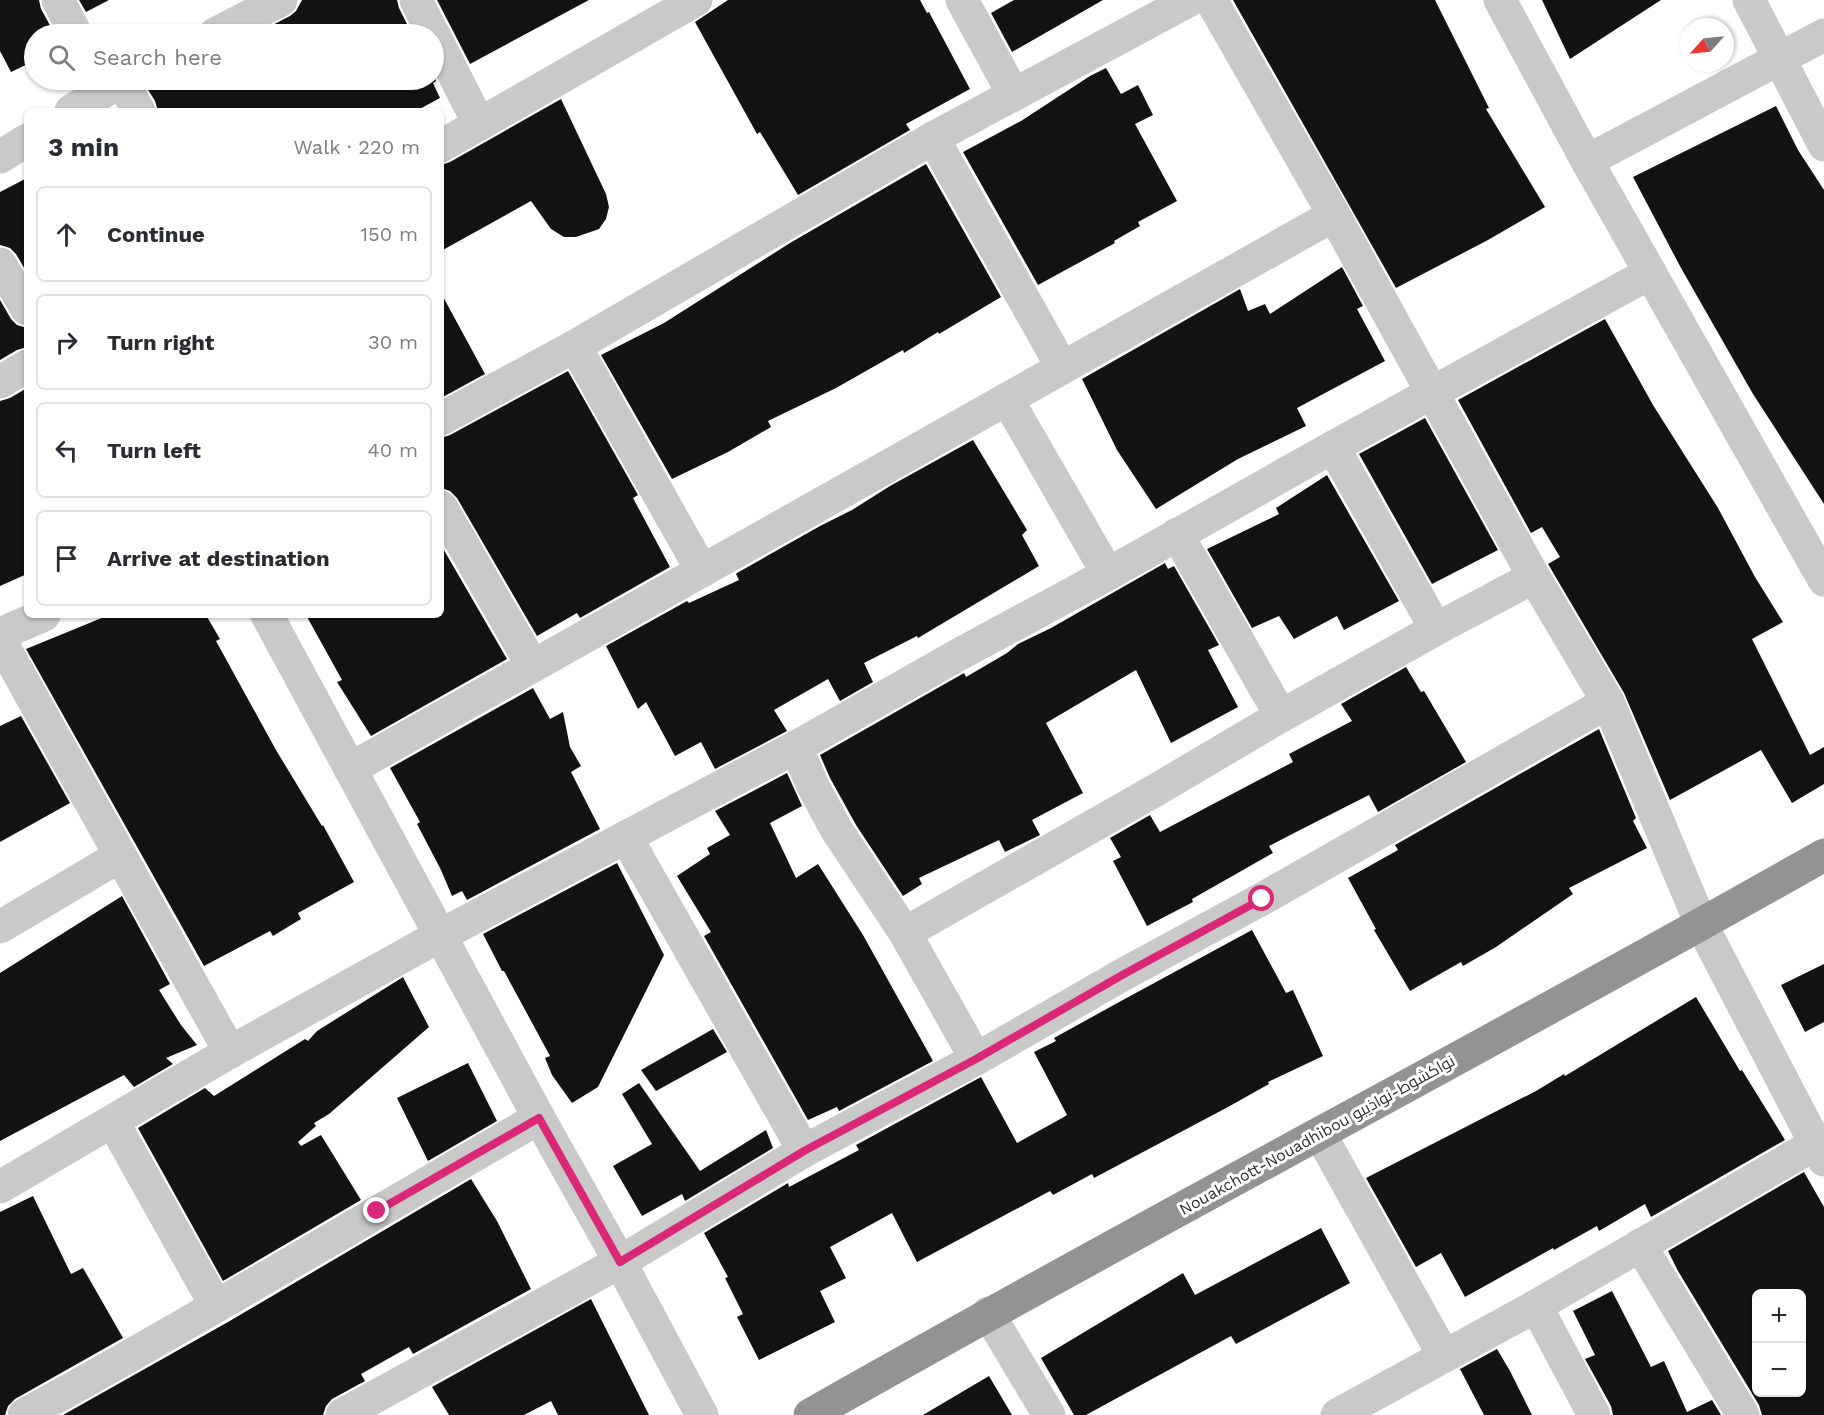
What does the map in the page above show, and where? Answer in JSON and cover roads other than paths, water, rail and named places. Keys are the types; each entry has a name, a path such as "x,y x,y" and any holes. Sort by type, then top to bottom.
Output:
{"highway":[{"name":"Nouakchott-Nouadhibou نواكشوط-نواذيبو","path":"810,1415 988,1313 1320,1134 1824,855"}],"street":[{"path":"57,0 70,24"},
{"path":"234,24 281,0"},
{"path":"416,0 428,24"},
{"path":"444,144 696,0"},
{"path":"962,0 1014,95"},
{"path":"444,416 575,346 933,138 1190,0"},
{"path":"1211,0 1334,215 1534,576 1608,702 1701,924 1821,1148 1640,1245 1536,1306 1337,1415"},
{"path":"1500,0 1587,161 1823,577"},
{"path":"1749,0 1824,145"},
{"path":"1587,161 1824,35"},
{"path":"444,56 479,124"},
{"path":"75,108 101,90"},
{"path":"120,90 136,108"},
{"path":"933,138 1062,367"},
{"path":"0,157 24,142"},
{"path":"350,769 1334,215"},
{"path":"0,264 24,304"},
{"path":"0,1187 230,1052 441,935 796,747 958,655 1650,273"},
{"path":"575,346 702,571"},
{"path":"0,382 24,368"},
{"path":"1007,399 1108,574"},
{"path":"1333,447 1436,629"},
{"path":"444,512 532,665"},
{"path":"1177,534 1281,716"},
{"path":"905,933 1281,716 1534,576"},
{"path":"0,634 37,618"},
{"path":"269,618 702,1415"},
{"path":"0,640 230,1052"},
{"path":"342,1415 620,1262 804,1151 976,1059 1124,974 1272,894 1608,702"},
{"path":"796,747 813,786 836,829 905,933 976,1059"},
{"path":"626,837 804,1151"},
{"path":"0,927 120,856"},
{"path":"24,1415 327,1243 377,1211 539,1118"},
{"path":"113,1122 216,1306"},
{"path":"1320,1134 1444,1356"},
{"path":"1640,1245 1743,1415"},
{"path":"1536,1306 1594,1415"},
{"path":"988,1313 1049,1415"}]}
